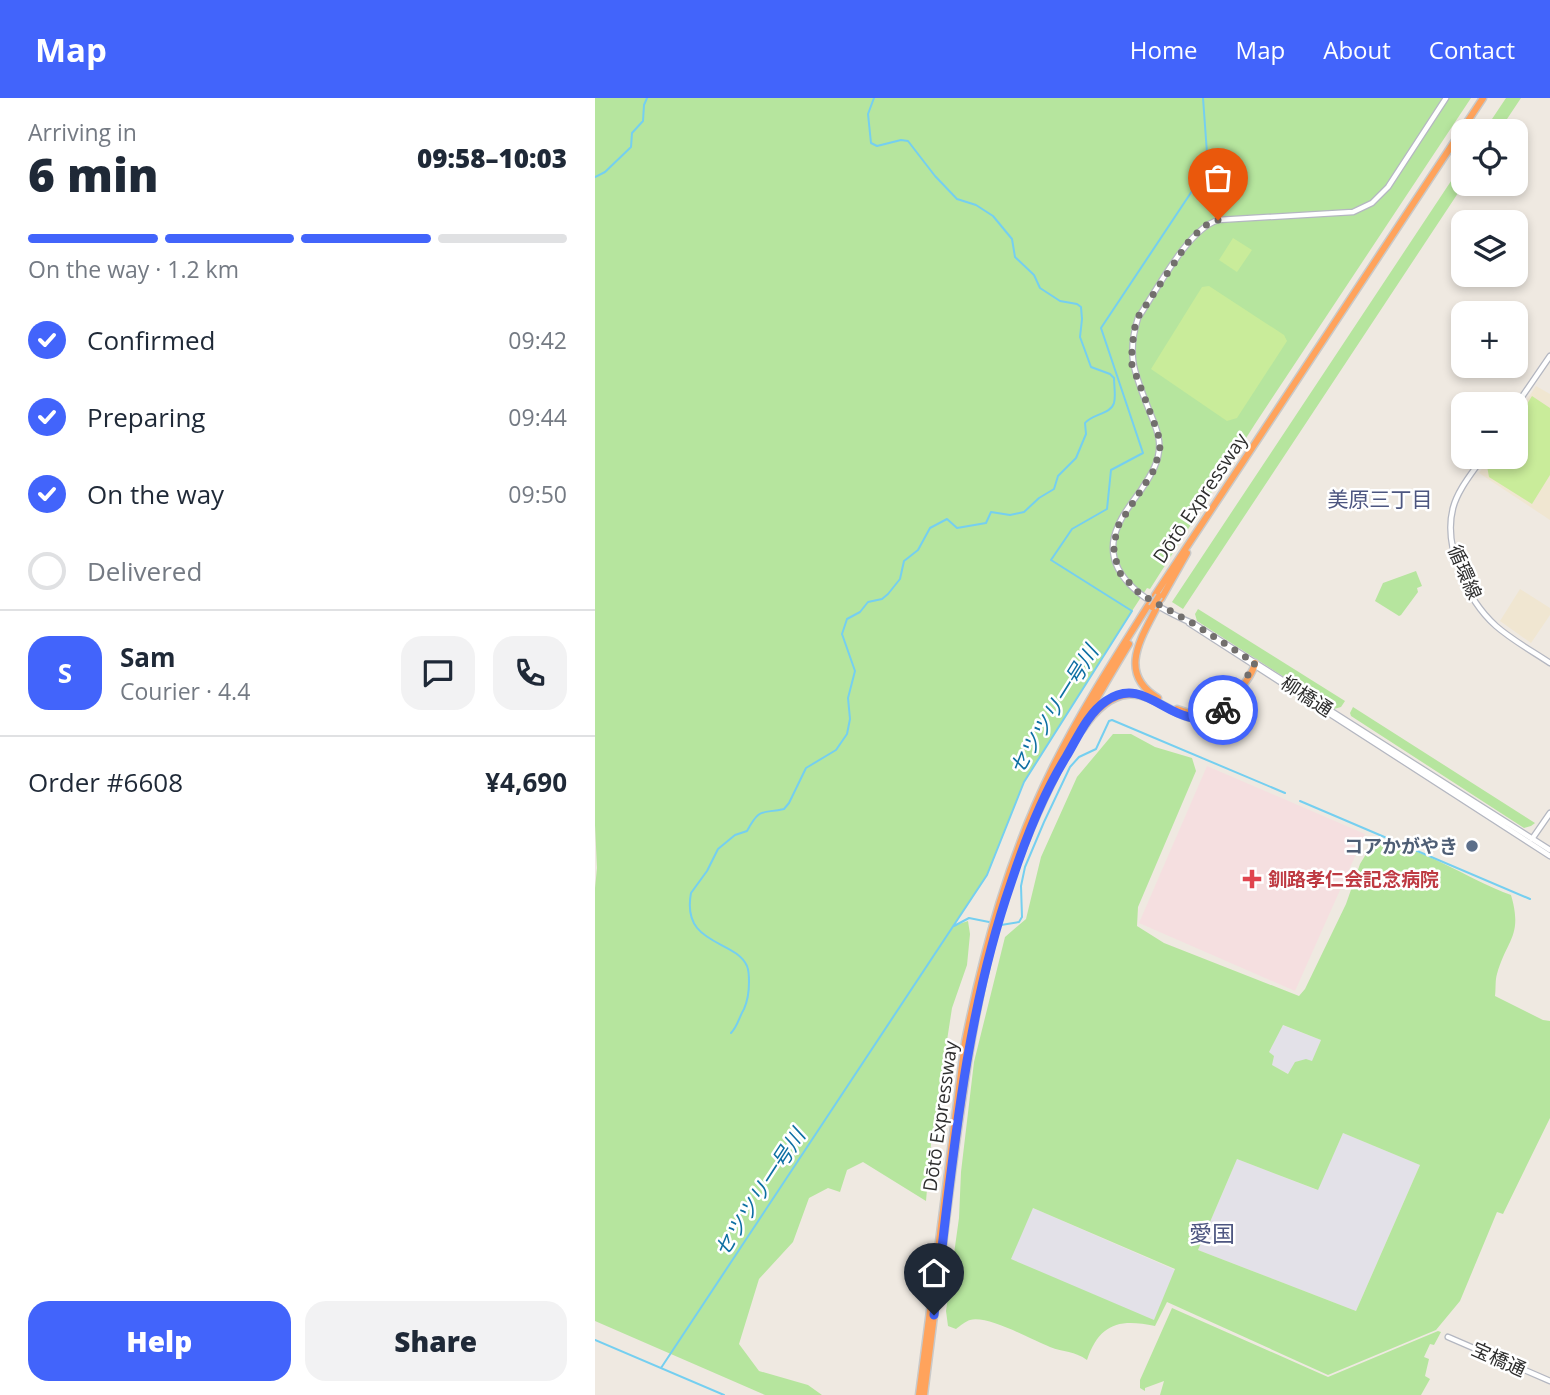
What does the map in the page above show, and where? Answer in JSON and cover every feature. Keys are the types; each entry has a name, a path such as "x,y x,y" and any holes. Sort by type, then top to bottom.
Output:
{"highway":[{"name":"Dōtō Expressway","path":"1472,119 1485,98"},
{"name":"Dōtō Expressway","path":"921,1395 963,1091 979,997 1006,895 1035,818 1087,712 1158,597 1485,98"},
{"name":"Dōtō Expressway","path":"1158,597 1451,153"},
{"name":"Dōtō Expressway","path":"921,1395 965,1042 998,905 1013,859 1051,772 1083,710 1152,607"},
{"path":"1152,607 1137,646 1135,666 1147,690 1179,711 1195,715 1218,709 1254,665"},
{"path":"1055,774 1089,719 1105,701 1134,693 1150,698 1186,718 1205,719 1227,707 1254,665"}],"street":[{"name":"柳橋通","path":"1446,98 1388,187 1372,203 1353,212 1227,219 1210,223 1196,232 1189,241 1138,317 1132,341 1131,362 1158,433 1160,449 1154,470 1118,526 1114,554 1120,573 1132,587 1531,841 1550,856"},
{"path":"1525,392 1550,356"},
{"name":"循環線","path":"1475,469 1453,506 1451,523 1452,543 1464,578 1484,612 1505,632 1550,663"},
{"path":"1531,841 1550,813"},
{"name":"柳橋通","path":"1531,841 1550,850"},
{"name":"宝橋通","path":"1448,1337 1550,1381"}],"shaded area":[{"path":"1536,386 1550,394 1550,520 1479,473 1482,469 1528,469 1528,398"},
{"path":"1520,589 1550,608 1550,615 1531,643 1500,621"},
{"name":"釧路孝仁会記念病院","path":"1207,766 1365,834 1295,991 1139,923"},
{"path":"1282,1025 1321,1040 1312,1062 1289,1074 1271,1065 1269,1052"},
{"path":"1343,1133 1420,1165 1356,1311 1198,1250 1237,1159 1317,1190"},
{"path":"1033,1208 1175,1270 1154,1321 1010,1259"}],"green space":[{"path":"595,98 1471,98 1457,119 1451,119 1451,128 1255,424 1150,589 1147,588 1024,782 987,875 953,926 968,921 970,934 967,965 952,1008 931,1144 926,1201 863,1162 847,1170 840,1192 828,1188 809,1198 793,1242 759,1279 739,1344 759,1371 808,1385 822,1395 765,1395 595,1321"},
{"path":"1506,98 1521,98 1507,119 1492,119"},
{"path":"1451,181 1451,196 1456,196 1183,609 1172,602"},
{"path":"1233,238 1252,250 1237,272 1219,260"},
{"path":"1209,286 1284,335 1287,341 1237,418 1227,421 1151,369 1202,287"},
{"path":"1532,396 1550,408 1550,475 1532,504 1489,477 1488,469 1528,469 1528,402"},
{"path":"1416,571 1422,586 1417,588 1418,592 1401,615 1375,601 1383,583"},
{"path":"1198,609 1345,701 1341,707 1334,709 1197,621 1195,614"},
{"path":"1353,707 1535,823 1524,828 1351,716"},
{"path":"1113,734 1131,734 1155,747 1192,758 1196,771 1138,907 1137,926 1164,943 1299,996 1305,989 1346,904 1360,864 1374,841 1426,855 1511,895 1514,929 1497,974 1495,996 1550,1021 1550,1118 1503,1214 1497,1212 1460,1301 1436,1330 1328,1375 1167,1302 1155,1326 1131,1323 1112,1326 1104,1331 1087,1360 988,1321 970,1320 956,1329 948,1326 946,1311 959,1218 961,1172 974,1062 1005,937 1026,919 1041,857 1077,777","holes":["1283,1025 1321,1040 1312,1061 1306,1059 1295,1062 1288,1074 1272,1065 1274,1056 1269,1052","1343,1133 1420,1165 1356,1311 1198,1250 1237,1159 1318,1190","1033,1208 1175,1269 1154,1320 1011,1259"]},
{"path":"1172,1308 1328,1377 1441,1332 1434,1345 1430,1344 1424,1357 1429,1359 1425,1376 1430,1379 1421,1395 1160,1395 1164,1381 1145,1388 1145,1391 1140,1388 1140,1380"}],"waterway":[{"path":"595,177 605,172 631,147 632,133 643,121 647,98"},
{"path":"731,1033 747,999 748,968 741,957 701,932 694,923 690,910 691,893 707,871 718,849 735,835 747,831 758,815 784,809 806,768 836,750 847,734 850,719 848,698 855,671 842,634 847,619 860,612 868,602 882,599 888,594 900,579 904,561 918,550 930,528 947,519 957,528 986,523 991,512 1010,515 1024,512 1054,489 1058,476 1076,458 1086,434 1085,423 1109,410 1115,400 1114,378 1091,367 1080,337 1081,307 1060,301 1040,288 1034,275 1015,257 1012,239 993,216 976,205 957,199 908,141 901,140 877,146 871,143 868,114 874,98"},
{"name":"セツツリ一号川","path":"661,1368 987,875 1024,782 1132,611 1051,560 1072,529 1107,509 1111,470 1143,453 1101,328 1208,167 1203,98"},
{"path":"1001,925 1019,922 1022,917 1021,886 1025,867 1044,822 1070,767 1079,757 1096,749 1109,721 1285,793"},
{"path":"1300,801 1530,899"},
{"path":"954,926 969,918 989,922"},
{"name":"セツツリ一号川","path":"595,1340 724,1395"}],"way so far":[{"path":"1218,220 1196,232 1138,317 1132,341 1131,362 1158,433 1160,449 1154,470 1118,526 1114,554 1120,573 1140,594 1255,663 1233,700 1223,710"}],"place":[{"name":"コアかがやき","path":"1472,846"},
{"name":"釧路孝仁会記念病院","path":"1252,879"}],"district":[{"name":"美原三丁目","path":"1380,500"},
{"name":"愛国","path":"1212,1234"}],"route":[{"path":"934,1315 963,1091 979,997 1002,906 1035,818 1055,774 1089,719 1105,701 1115,696 1134,693 1150,698 1186,718 1205,719 1223,710"}]}
